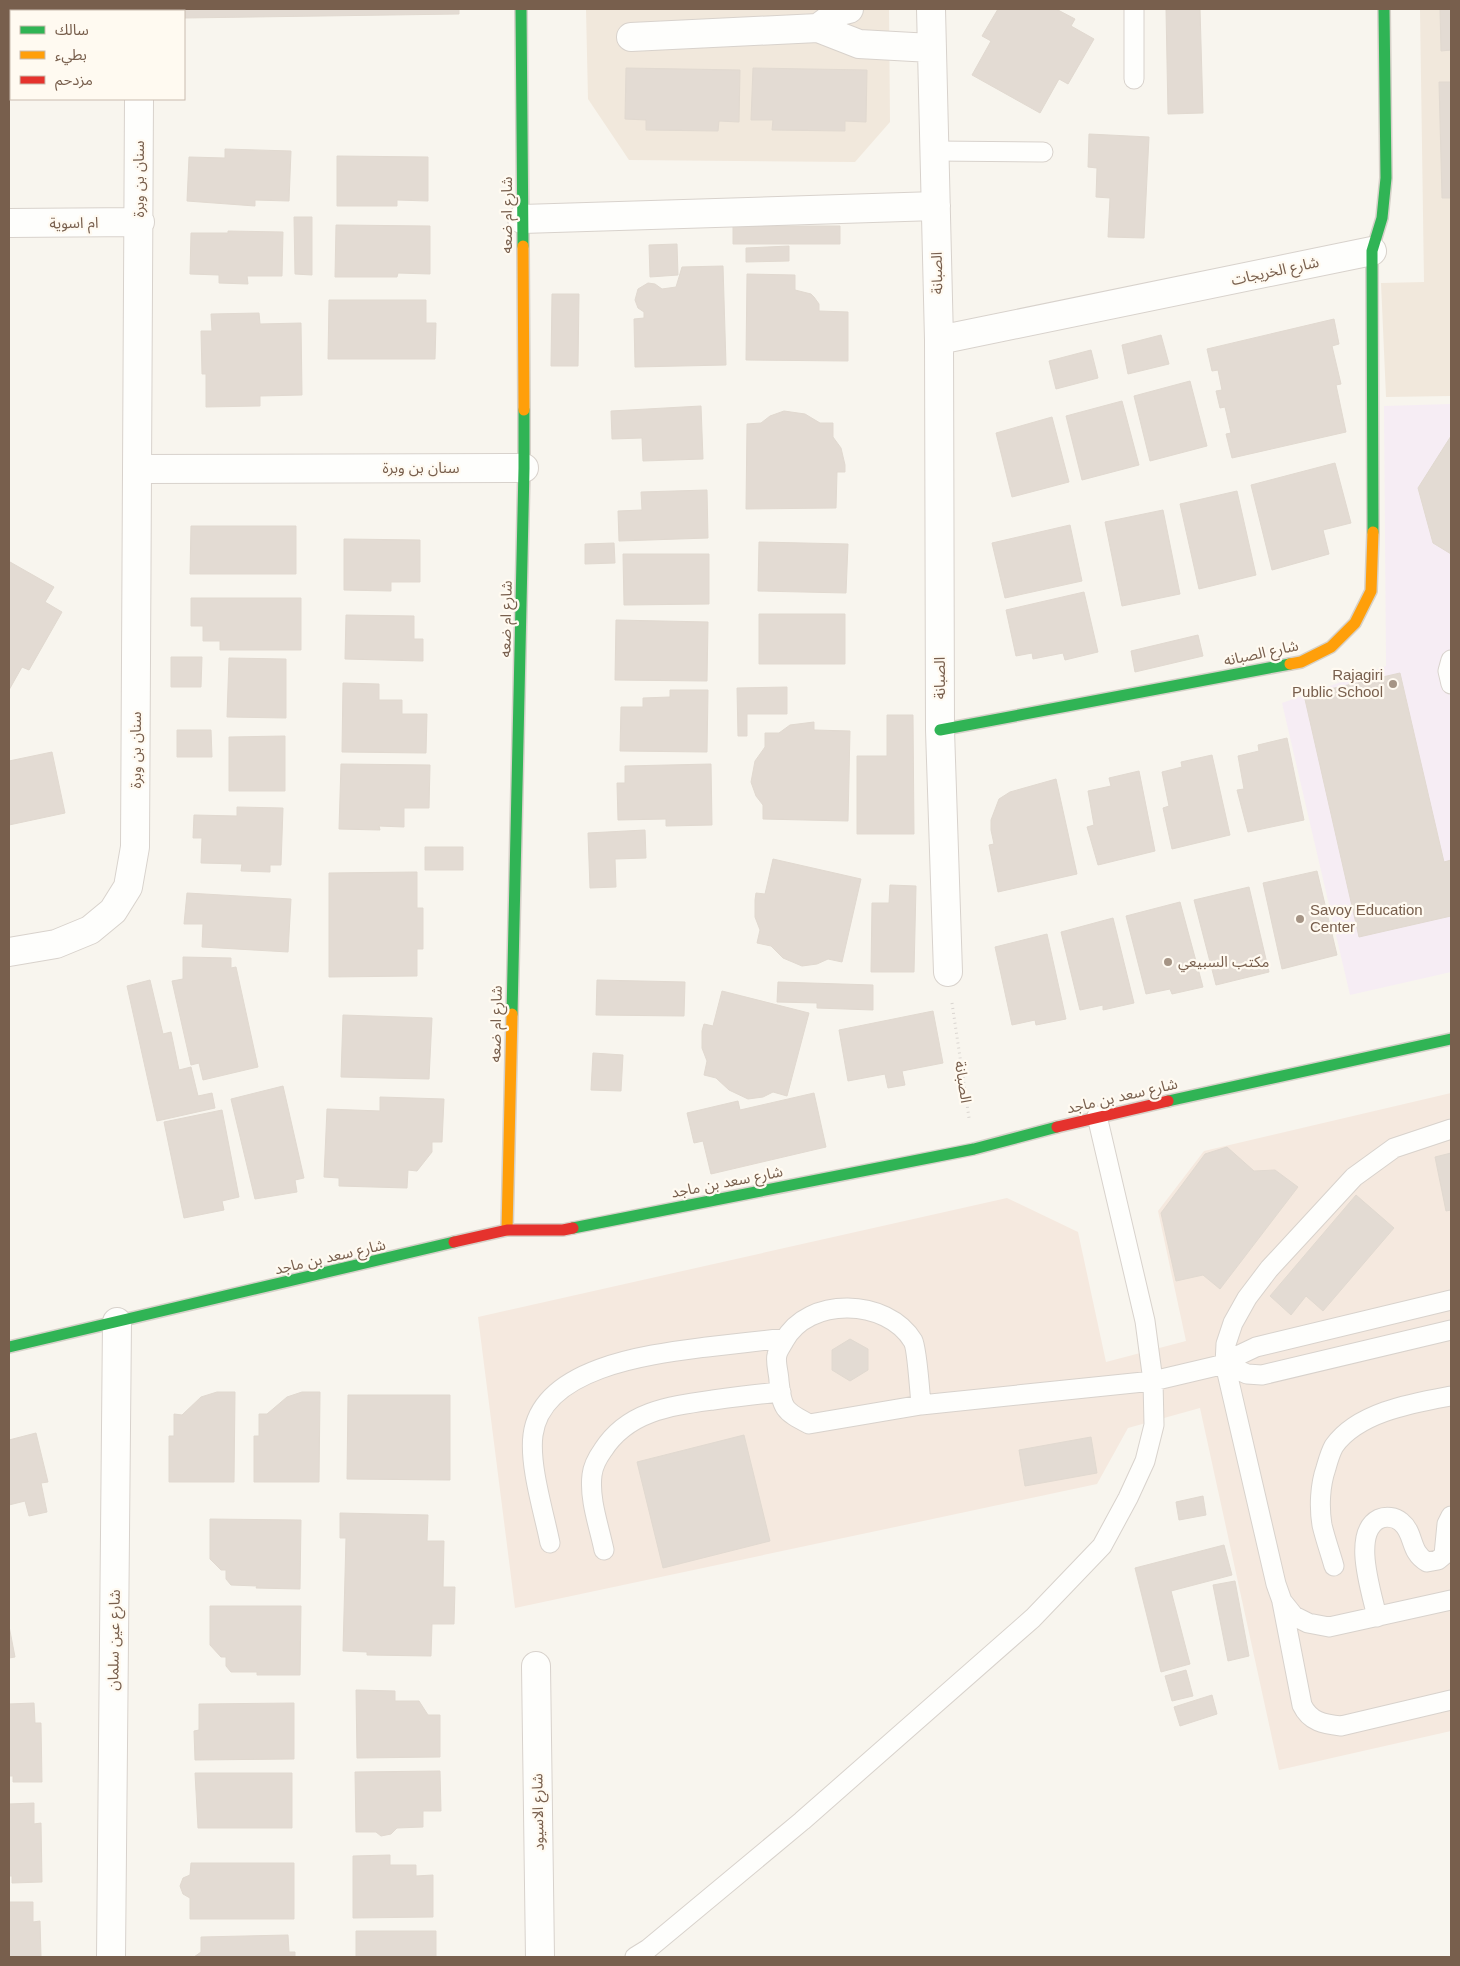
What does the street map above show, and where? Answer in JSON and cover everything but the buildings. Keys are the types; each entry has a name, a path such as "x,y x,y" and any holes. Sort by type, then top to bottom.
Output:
{"street":[{"name":"شارع ام ضعه","path":"507,1230 524,468 521,9"},
{"path":"818,28 841,11 849,9"},
{"name":"الصبانة","path":"931,9 939,340 940,730 948,972"},
{"path":"1372,252 1382,218 1386,178 1384,9"},
{"path":"631,37 717,21 818,28 860,44 931,48"},
{"name":"سنان بن وبرة","path":"9,952 56,944 90,930 113,912 128,887 135,847 140,222 139,100"},
{"path":"522,219 936,206"},
{"name":"ام اسوية","path":"9,223 140,222"},
{"name":"شارع الخريجات","path":"939,340 1372,252"},
{"name":"شارع الصبانه","path":"940,730 1301,662 1331,647 1355,623 1371,591 1373,554 1372,252"},
{"name":"سنان بن وبرة","path":"138,469 524,468"},
{"name":"شارع سعد بن ماجد","path":"9,1347 507,1230 562,1230 974,1149 1096,1116 1451,1038"},
{"name":"شارع عين سلمان","path":"111,1957 117,1322"},
{"name":"شارع الاسيود","path":"536,1666 540,1957"}],"lane":[{"path":"1134,9 1134,78"},
{"path":"934,151 1043,152"},
{"path":"1451,660 1448,672 1451,684"},
{"path":"635,1957 648,1949 802,1822 1033,1618 1102,1546 1145,1462 1154,1425 1153,1381 1145,1321 1096,1116"},
{"path":"1451,1129 1394,1148 1354,1177 1269,1269 1247,1298 1233,1324 1226,1344 1225,1364 1276,1584 1282,1601 1302,1705 1307,1715 1323,1724 1341,1726 1451,1700"},
{"path":"921,1405 914,1343 900,1325 875,1312 856,1309 828,1310 810,1316 792,1328 777,1355 782,1404 793,1416 809,1424 921,1405 1153,1381 1225,1364 1256,1347 1451,1300"},
{"path":"1225,1364 1247,1374 1262,1375 1451,1330"},
{"path":"550,1543 536,1474 533,1434 543,1407 554,1395 584,1375 639,1357 786,1338"},
{"path":"604,1550 595,1506 592,1473 598,1457 607,1443 622,1428 647,1414 670,1406 780,1392"},
{"path":"1334,1566 1322,1524 1321,1496 1322,1478 1334,1446 1351,1429 1381,1413 1406,1404 1451,1396"},
{"path":"1377,1616 1366,1557 1365,1541 1367,1533 1377,1520 1385,1517 1396,1519 1403,1523 1418,1555 1427,1562 1438,1560 1444,1555 1447,1524 1451,1516"},
{"path":"1282,1601 1294,1616 1308,1623 1330,1627 1451,1600"}],"path":[{"name":"الصبانة","path":"948,972 974,1149"}],"shaded area":[{"path":"586,9 889,9 890,122 855,162 629,160 588,99"},
{"path":"1420,9 1451,9 1451,396 1386,397 1381,283 1424,282"},
{"name":"Rajagiri Public School","path":"1451,404 1451,972 1350,995 1282,703 1386,666 1384,406"},
{"path":"1451,1093 1451,1731 1279,1770 1200,1408 1128,1428 1097,1484 515,1608 478,1317 1007,1198 1078,1232 1106,1362 1186,1341 1158,1211 1204,1151"}],"traffic: fast":[{"path":"521,9 523,246"},
{"path":"1373,532 1372,251 1382,218 1386,178 1384,9"},
{"path":"512,1014 524,410"},
{"path":"940,730 1290,664"},
{"path":"1168,1101 1451,1039"},
{"path":"573,1228 974,1149 1057,1127"},
{"path":"9,1347 454,1242"}],"traffic: slow":[{"path":"523,246 524,410"},
{"path":"1290,664 1301,662 1331,647 1355,623 1371,591 1373,532"},
{"path":"507,1230 512,1014"}],"traffic: jam":[{"path":"1057,1127 1168,1101"},
{"path":"454,1242 507,1230 563,1230 573,1228"}],"place":[{"name":"Rajagiri Public School","path":"1393,684"},
{"name":"Savoy Education Center","path":"1300,919"},
{"name":"مكتب السبيعي","path":"1168,962"}]}
